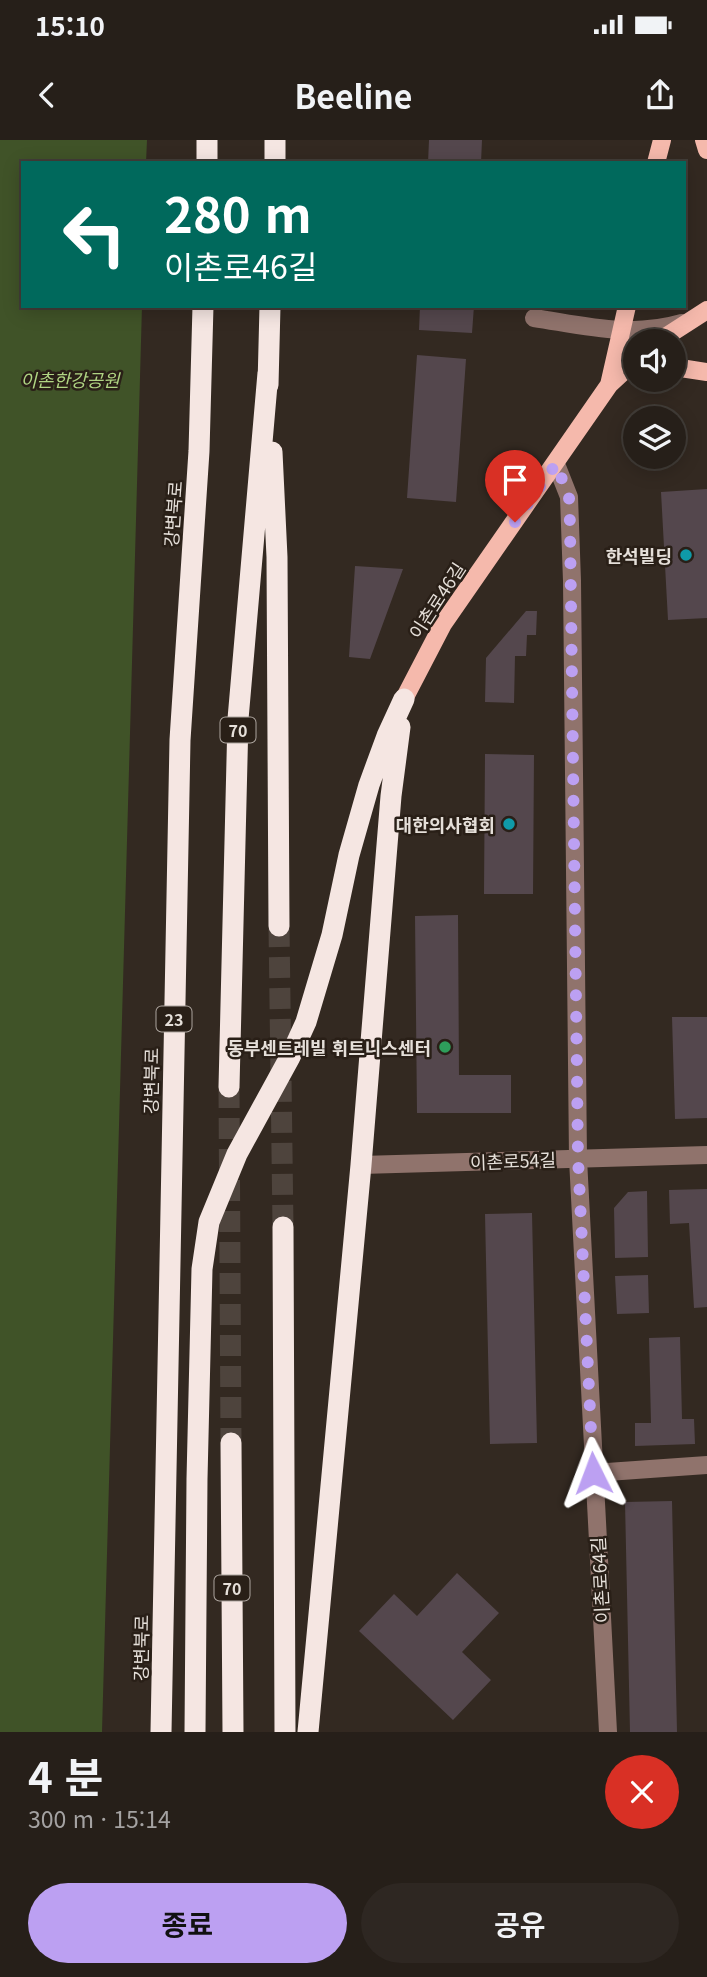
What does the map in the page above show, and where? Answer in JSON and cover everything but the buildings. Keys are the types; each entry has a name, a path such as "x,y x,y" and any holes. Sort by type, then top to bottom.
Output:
{"highway":[{"path":"207,140 207,161"},
{"path":"275,140 275,161"},
{"name":"강변북로","path":"161,1732 180,740 198,451 203,308"},
{"path":"270,308 268,373 277,557 279,926"},
{"name":"70","path":"229,1087 238,719 268,373"},
{"path":"308,1732 361,1165 391,796 404,699"},
{"path":"195,1732 202,1269 209,1222 237,1154 306,1022 332,935 349,855 369,785 404,699"},
{"path":"283,1227 285,1732"},
{"name":"70","path":"231,1443 233,1732"}],"main road":[{"path":"657,161 662,140"},
{"path":"704,140 707,150"},
{"path":"609,385 627,308"},
{"path":"678,329 707,310"},
{"path":"686,369 707,372"},
{"name":"이촌로46길","path":"404,699 443,624 609,385 623,374"}],"street":[{"path":"534,318 638,332 690,321"},
{"name":"이촌로64길","path":"556,464 569,497 578,1158 608,1732"},
{"name":"이촌로54길","path":"361,1165 707,1155"},
{"path":"593,1473 707,1465"}],"green space":[{"name":"이촌한강공원","path":"0,140 147,140 146,161 21,161 21,308 142,308 102,1732 0,1732"}],"tunnel":[{"path":"279,926 283,1227"},
{"path":"229,1087 231,1443"}],"place":[{"name":"한석빌딩","path":"686,555"},
{"name":"대한의사협회","path":"509,824"},
{"name":"동부센트레빌 휘트니스센터","path":"445,1047"}],"route":[{"path":"515,522 556,464 569,497 578,1158 593,1473"}]}
